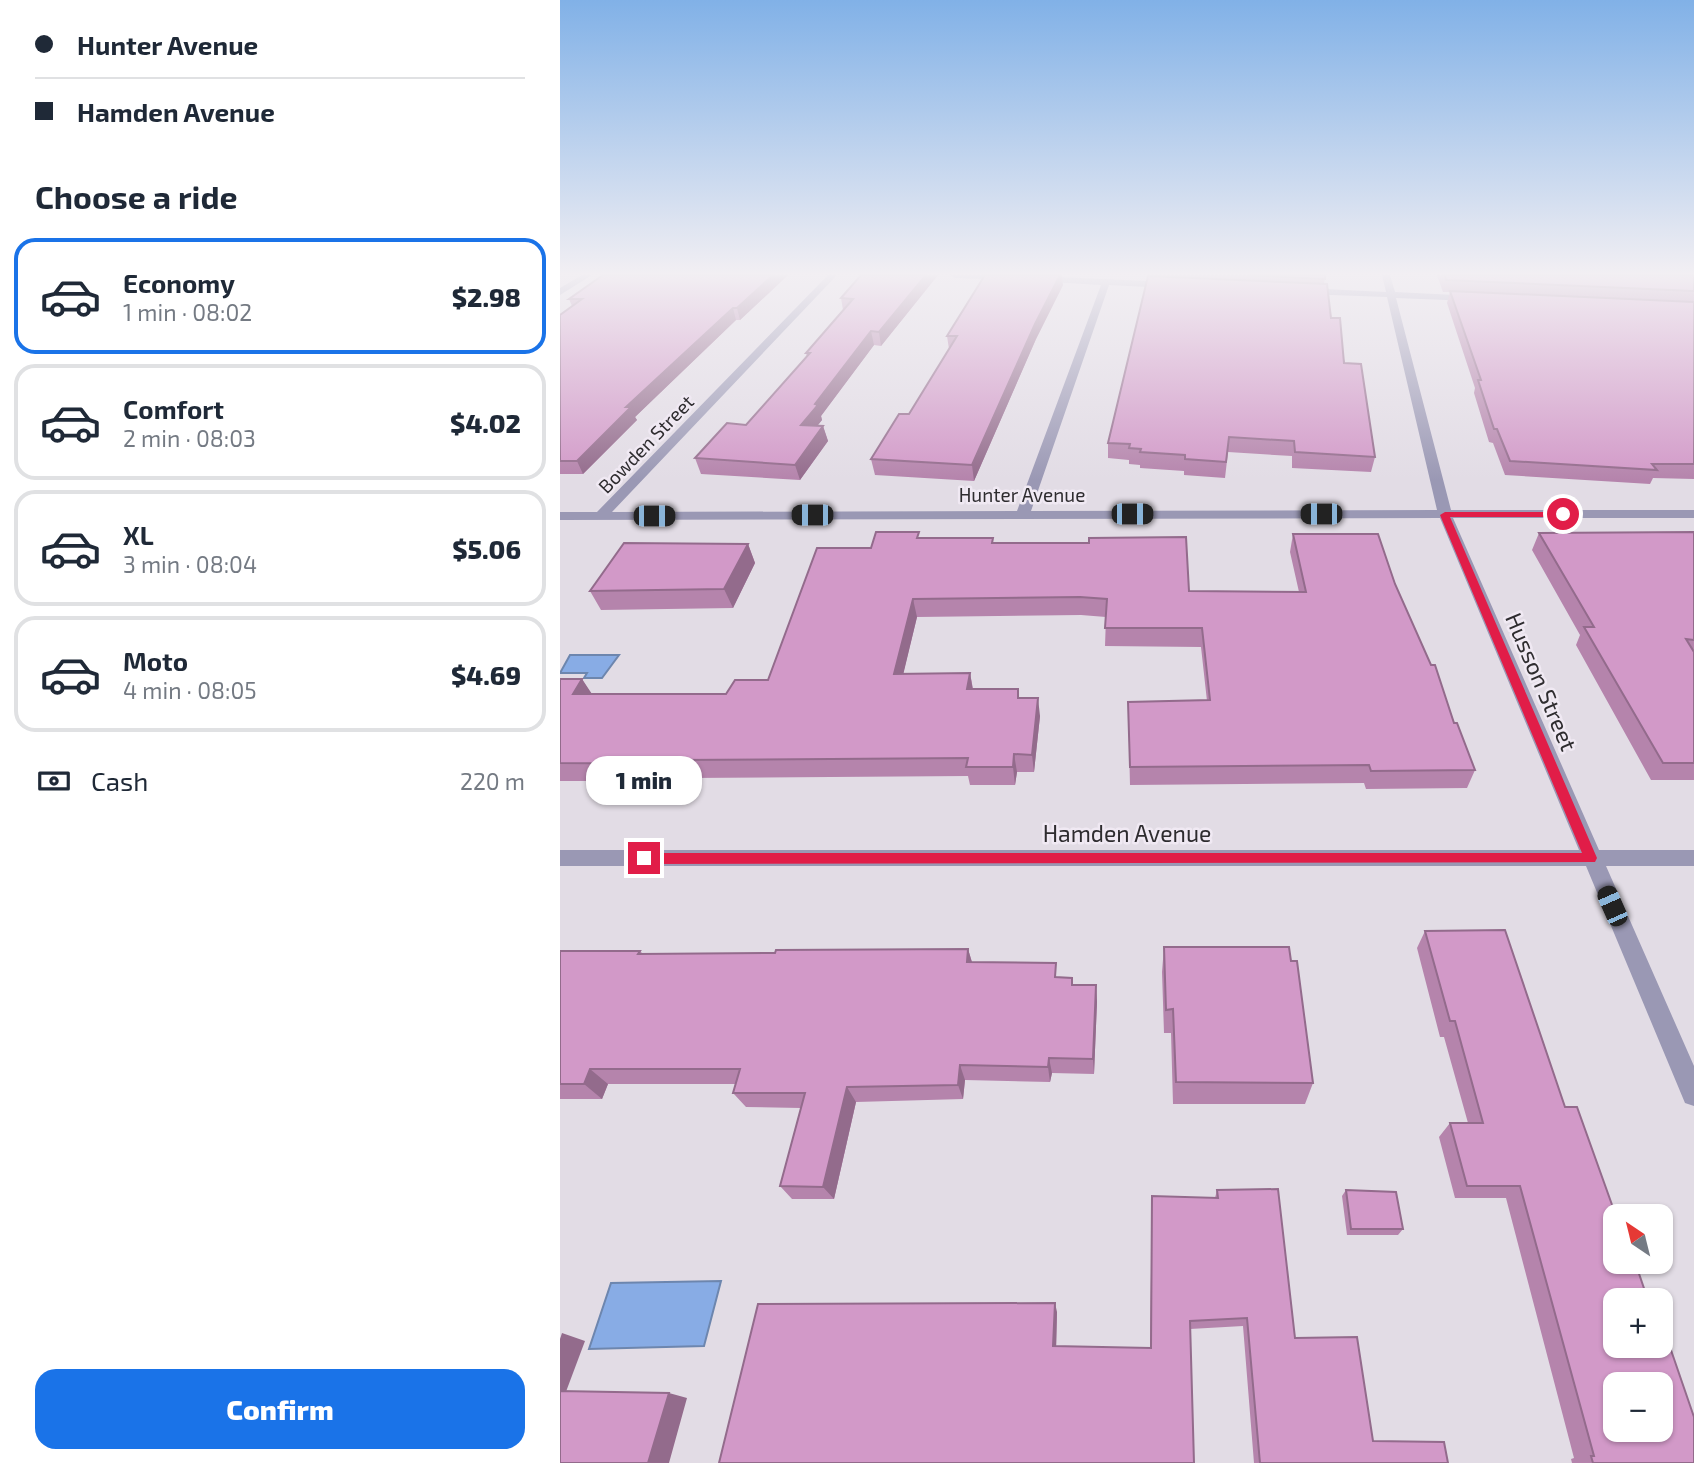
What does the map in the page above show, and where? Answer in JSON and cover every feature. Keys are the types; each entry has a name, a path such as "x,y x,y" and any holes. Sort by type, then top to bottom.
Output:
{"street":[{"name":"Bowden Street","path":"601,516 767,343"},
{"path":"1023,514 1084,343"},
{"name":"Husson Street","path":"1402,343 1445,515 1694,1094"},
{"name":"Hunter Avenue","path":"560,516 1694,514"},
{"name":"Hamden Avenue","path":"560,858 1694,858"}],"water":[{"path":"570,655 619,655 602,678 584,678 587,673 560,673"},
{"path":"721,1281 704,1346 589,1349 611,1283"}],"building":[{"path":"560,343 695,343 626,407 631,407 577,461 560,461"},
{"path":"814,343 862,343 801,425 823,426 795,465 695,458 727,423 746,425 810,353 806,353"},
{"path":"953,343 1026,343 972,465 871,459 899,414 909,414"},
{"path":"1132,343 1342,343 1344,363 1361,364 1375,457 1295,452 1294,441 1229,437 1226,462 1185,459 1185,455 1140,452 1141,449 1129,448 1130,444 1108,443"},
{"path":"1468,343 1694,343 1694,464 1652,464 1657,470 1510,461 1497,429 1494,429 1478,380 1481,380"},
{"path":"876,532 919,532 917,538 993,538 992,543 1089,543 1089,538 1186,537 1189,591 1306,592 1293,534 1378,534 1395,584 1431,665 1435,665 1454,723 1457,723 1475,770 1371,771 1369,765 1130,767 1128,702 1210,700 1202,628 1105,628 1107,599 1080,597 913,599 894,674 970,673 967,689 1018,689 1018,698 1038,698 1032,755 1014,754 1013,767 966,767 968,758 677,760 676,764 560,763 560,679 582,679 573,694 726,694 735,680 768,680 817,548 871,548"},
{"path":"1694,532 1694,640 1686,639 1694,652 1694,763 1663,763 1584,627 1594,627 1539,533"},
{"path":"624,543 748,544 724,589 590,591"},
{"path":"1505,930 1565,1107 1577,1107 1612,1204 1603,1204 1603,1274 1639,1274 1644,1288 1603,1288 1603,1358 1673,1356 1694,1417 1694,1463 1593,1463 1591,1456 1594,1456 1520,1186 1467,1186 1450,1123 1483,1123 1455,1021 1450,1021 1425,931"},
{"path":"1164,947 1289,947 1291,961 1297,961 1313,1083 1176,1082 1173,1009 1166,1010"},
{"path":"968,949 967,962 1056,963 1055,977 1072,978 1072,985 1096,985 1093,1059 1049,1058 1048,1067 960,1065 958,1085 847,1087 823,1187 780,1186 805,1093 733,1093 740,1069 590,1069 584,1084 560,1084 560,951 640,951 638,954"},
{"path":"1278,1189 1295,1338 1357,1337 1373,1441 1444,1442 1448,1463 1260,1463 1247,1318 1190,1321 1194,1463 719,1463 758,1304 1055,1303 1053,1346 1151,1348 1152,1196 1218,1198 1217,1190"},
{"path":"1346,1190 1396,1192 1403,1229 1351,1229"},
{"path":"560,1391 669,1393 648,1463 560,1463"}],"route":[{"path":"644,858 1591,858 1445,515 1563,514"}]}
